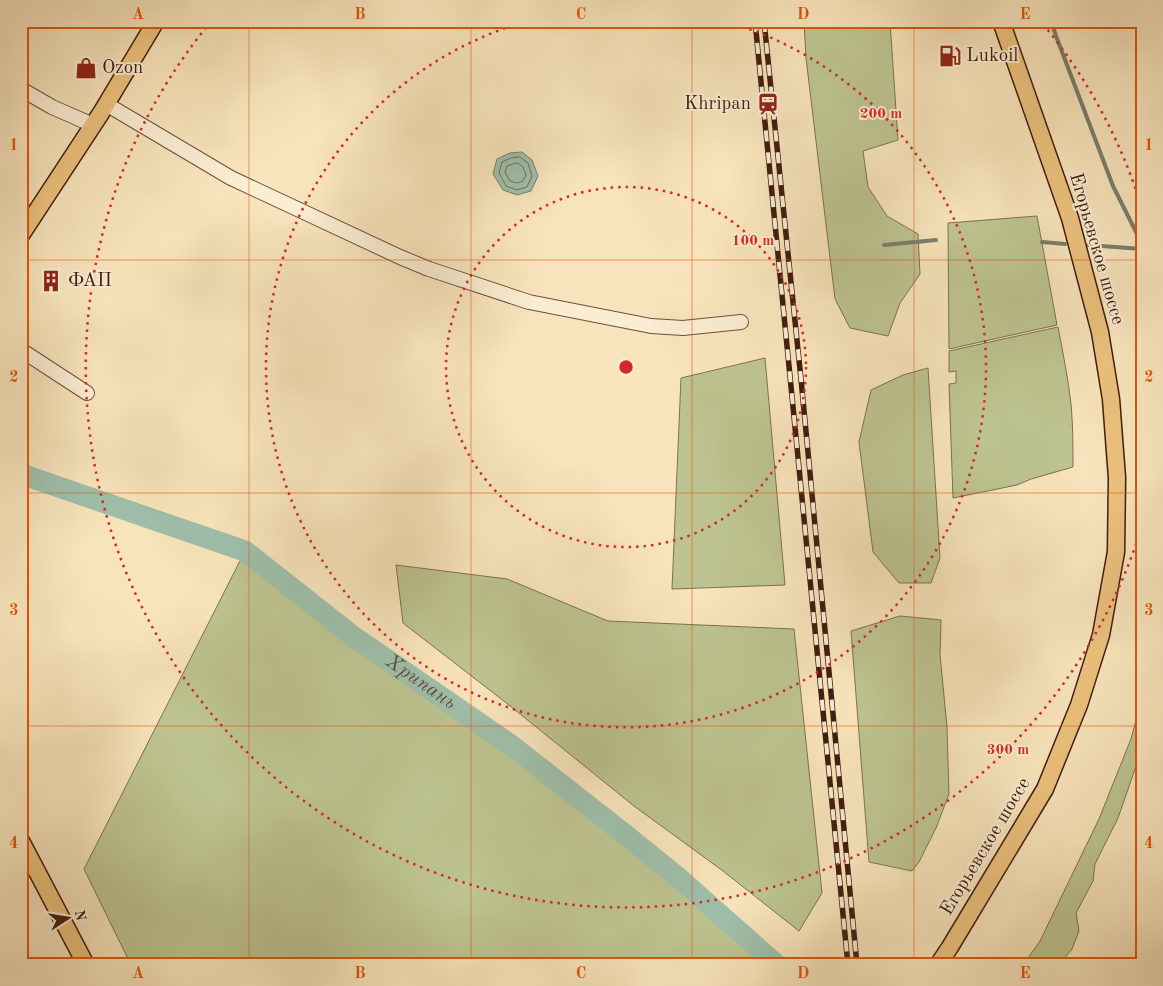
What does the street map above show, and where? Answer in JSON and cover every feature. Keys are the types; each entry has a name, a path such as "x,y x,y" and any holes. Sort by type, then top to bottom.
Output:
{"main road":[{"path":"21,235 93,125 156,21"},
{"name":"Егорьевское шоссе","path":"938,965 1045,789 1079,705 1101,635 1116,552 1117,478 1111,399 1100,332 1070,218 1001,21"},
{"path":"21,841 86,965"}],"street":[{"path":"21,89 52,107 93,125"},
{"path":"106,104 231,178 429,269 529,302 651,326 683,328 741,322"},
{"path":"21,350 87,393"}],"green space":[{"path":"804,21 890,21 898,140 863,151 868,187 887,216 918,234 920,274 900,303 888,336 850,328 835,299 806,58"},
{"path":"1037,216 1057,325 949,349 948,223"},
{"path":"1058,327 1071,404 1073,467 1017,485 953,498 949,384 956,383 956,371 949,372 949,351"},
{"path":"765,358 785,585 672,589 681,378"},
{"path":"928,368 940,558 931,583 899,583 873,552 859,442 871,390 903,375"},
{"path":"245,551 354,637 511,745 680,879 777,965 131,965 84,869"},
{"path":"396,565 507,579 608,621 794,629 822,893 799,931 723,871 634,806 509,705 403,623"},
{"path":"900,616 941,620 940,655 947,727 949,794 936,828 919,862 912,871 869,862 851,631"},
{"path":"1142,698 1142,749 1118,818 1095,864 1093,881 1076,913 1079,931 1072,949 1059,965 1023,965 1040,941 1099,819 1131,739"}],"water":[{"path":"522,152 532,160 538,176 531,191 517,195 503,190 493,174 497,159 510,153"}],"waterway":[{"path":"1051,21 1113,186 1142,244"},
{"path":"884,245 936,240"},
{"path":"1042,242 1065,244"},
{"path":"1088,245 1142,249"},
{"name":"Хрипань","path":"21,474 245,551 354,637 511,745 680,879 777,965"}],"railway":[{"path":"755,21 848,965"},
{"path":"764,21 801,379 857,965"}],"place":[{"name":"Lukoil","path":"950,56"},
{"name":"Ozon","path":"86,68"},
{"name":"Khripan","path":"768,104"},
{"name":"ФАП","path":"51,281"}]}
